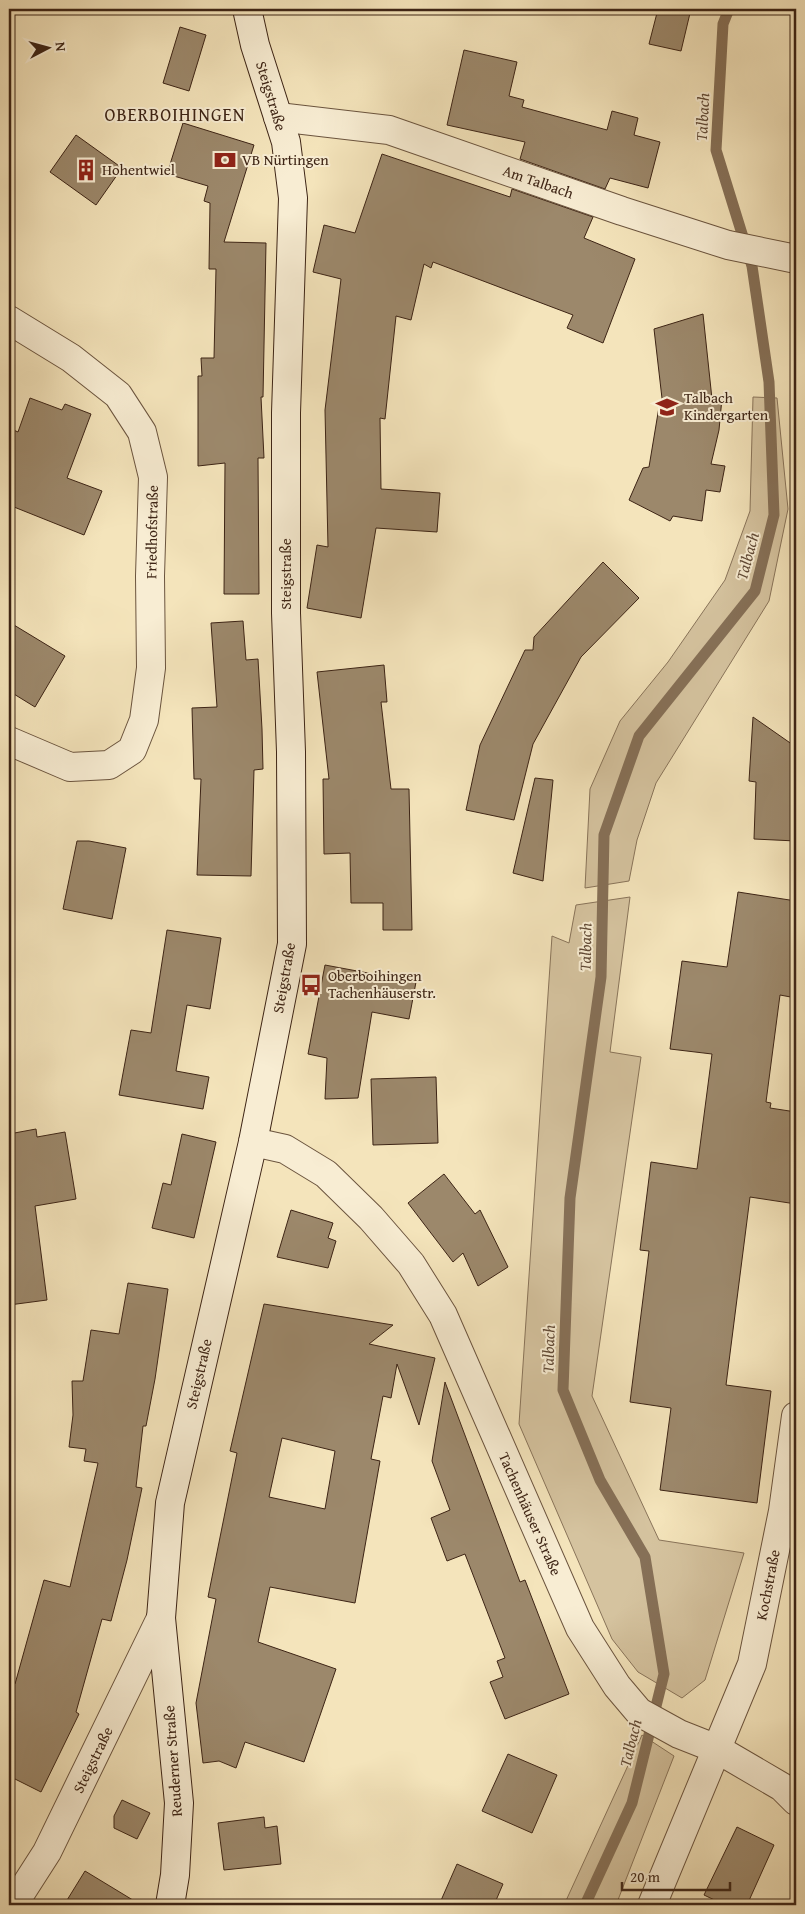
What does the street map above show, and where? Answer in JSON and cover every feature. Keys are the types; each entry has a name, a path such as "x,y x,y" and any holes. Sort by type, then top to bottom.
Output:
{"street":[{"name":"Steigstraße","path":"13,1905 47,1852 161,1618 170,1503 253,1142 292,944 292,752 286,612 286,413 293,198 286,142 255,45 247,9"},
{"name":"Am Talbach","path":"278,117 389,130 728,245 796,259"},
{"name":"Friedhofstraße","path":"9,320 71,358 118,395 142,432 153,477 150,576 151,668 144,720 132,750 109,765 70,767 9,741"},
{"name":"Tachenhäuser Straße","path":"253,1142 285,1150 326,1174 371,1218 411,1264 444,1315 580,1628 617,1686 639,1712 679,1734 717,1749 782,1786 796,1801"},
{"name":"Kochstraße","path":"717,1749 752,1664 783,1512 796,1416"},
{"name":"Reuderner Straße","path":"161,1618 178,1803 175,1875 170,1905"},
{"path":"652,1905 668,1871 717,1749"}],"shaded area":[{"path":"753,397 777,398 788,509 769,601 656,783 637,840 629,881 585,888 590,789 620,721 668,662 725,580 750,511"},
{"path":"630,897 610,1052 641,1057 592,1396 659,1540 744,1553 705,1680 682,1698 638,1672 612,1639 519,1424 552,936 569,943 576,905"},
{"path":"642,1735 674,1756 616,1905 564,1905"}],"building":[{"path":"658,9 691,9 681,51 649,44"},
{"path":"180,27 206,35 189,91 163,83"},
{"path":"464,50 517,62 509,96 524,100 522,107 607,130 612,111 638,118 634,135 660,142 648,188 610,178 605,189 520,159 525,142 447,125"},
{"path":"183,123 254,145 224,242 266,243 263,397 261,397 264,458 258,458 259,594 224,594 225,463 198,466 198,376 202,376 201,358 214,358 216,269 209,269 210,203 204,201 208,186 167,174"},
{"name":"Hohentwiel","path":"76,135 122,168 96,205 50,172"},
{"path":"382,154 510,197 512,189 593,217 584,238 635,259 603,343 567,328 573,315 433,262 431,268 424,264 411,320 396,316 385,419 380,418 381,489 440,493 437,532 376,528 361,618 307,608 317,545 328,547 325,410 341,279 313,272 324,225 355,233"},
{"path":"703,314 712,399 722,398 719,430 711,464 725,466 720,492 706,490 702,521 673,516 670,521 629,500 643,468 649,467 659,407 663,407 654,329"},
{"path":"30,398 62,410 65,404 91,414 67,478 102,491 84,535 9,505 9,428 18,432"},
{"path":"603,562 639,598 581,657 533,744 514,820 466,810 480,745 525,650 533,650 534,637"},
{"path":"243,621 246,660 258,659 262,729 263,769 254,770 251,876 197,875 201,779 194,779 192,708 217,707 211,623"},
{"path":"9,622 65,656 35,707 9,691"},
{"path":"384,665 387,702 381,702 391,789 409,789 412,930 383,930 383,903 351,903 350,853 324,854 323,779 329,779 317,672"},
{"path":"753,717 796,747 796,841 754,839 756,782 749,781"},
{"path":"535,778 553,780 543,881 513,873"},
{"path":"77,841 89,841 126,848 112,919 63,909"},
{"path":"738,892 796,901 796,998 780,995 766,1102 771,1103 770,1108 796,1112 796,1204 750,1197 726,1385 771,1391 757,1503 660,1490 671,1408 630,1402 649,1251 640,1250 651,1162 697,1169 712,1054 670,1049 682,961 727,967"},
{"path":"167,930 221,938 210,1009 187,1005 176,1071 209,1077 203,1109 119,1095 131,1030 151,1033"},
{"path":"325,965 416,982 409,1019 372,1012 358,1098 325,1099 327,1058 308,1054"},
{"path":"436,1077 438,1143 373,1145 371,1079"},
{"path":"36,1129 37,1137 65,1132 76,1199 35,1206 47,1300 9,1305 9,1134"},
{"path":"182,1134 216,1142 194,1238 152,1228 163,1183 171,1185"},
{"path":"444,1174 475,1214 480,1210 508,1267 478,1286 463,1253 453,1262 408,1203"},
{"path":"291,1210 333,1223 328,1238 336,1241 328,1268 277,1257"},
{"path":"128,1283 168,1289 155,1379 146,1426 143,1426 136,1487 142,1488 127,1560 111,1621 102,1619 76,1712 79,1714 41,1792 9,1776 9,1681 15,1684 44,1580 70,1587 98,1463 84,1461 86,1449 69,1447 73,1415 72,1381 83,1381 91,1330 119,1334"},
{"path":"264,1304 393,1325 369,1344 435,1358 419,1425 397,1364 391,1398 383,1396 371,1459 380,1461 355,1603 270,1587 258,1642 336,1669 304,1762 245,1742 236,1768 219,1761 203,1763 196,1703 216,1599 208,1597 237,1453 230,1451","holes":["282,1438 335,1451 325,1509 269,1497"]},
{"path":"445,1382 520,1582 525,1580 569,1694 505,1719 490,1682 503,1677 497,1661 505,1658 465,1554 447,1561 431,1518 450,1510 432,1461"},
{"path":"508,1754 557,1775 532,1833 482,1811"},
{"path":"122,1800 150,1813 137,1839 114,1828 114,1816"},
{"path":"264,1817 265,1828 277,1826 281,1864 224,1870 218,1823"},
{"path":"737,1827 774,1845 747,1905 725,1905 704,1895"},
{"path":"457,1864 503,1884 494,1905 439,1905"},
{"path":"85,1871 141,1905 64,1905"}],"waterway":[{"name":"Talbach","path":"585,1905 632,1803 664,1674 645,1557 600,1480 563,1390 570,1198 601,977 604,835 639,736 755,591 774,515 769,382 752,266 716,150 723,24 729,9"}],"place":[{"name":"VB Nürtingen","path":"225,160"},
{"name":"Hohentwiel","path":"86,170"},
{"name":"Talbach Kindergarten","path":"667,407"},
{"name":"Oberboihingen Tachenhäuserstr.","path":"311,985"}],"district":[{"name":"OBERBOIHINGEN","path":"175,115"}]}
